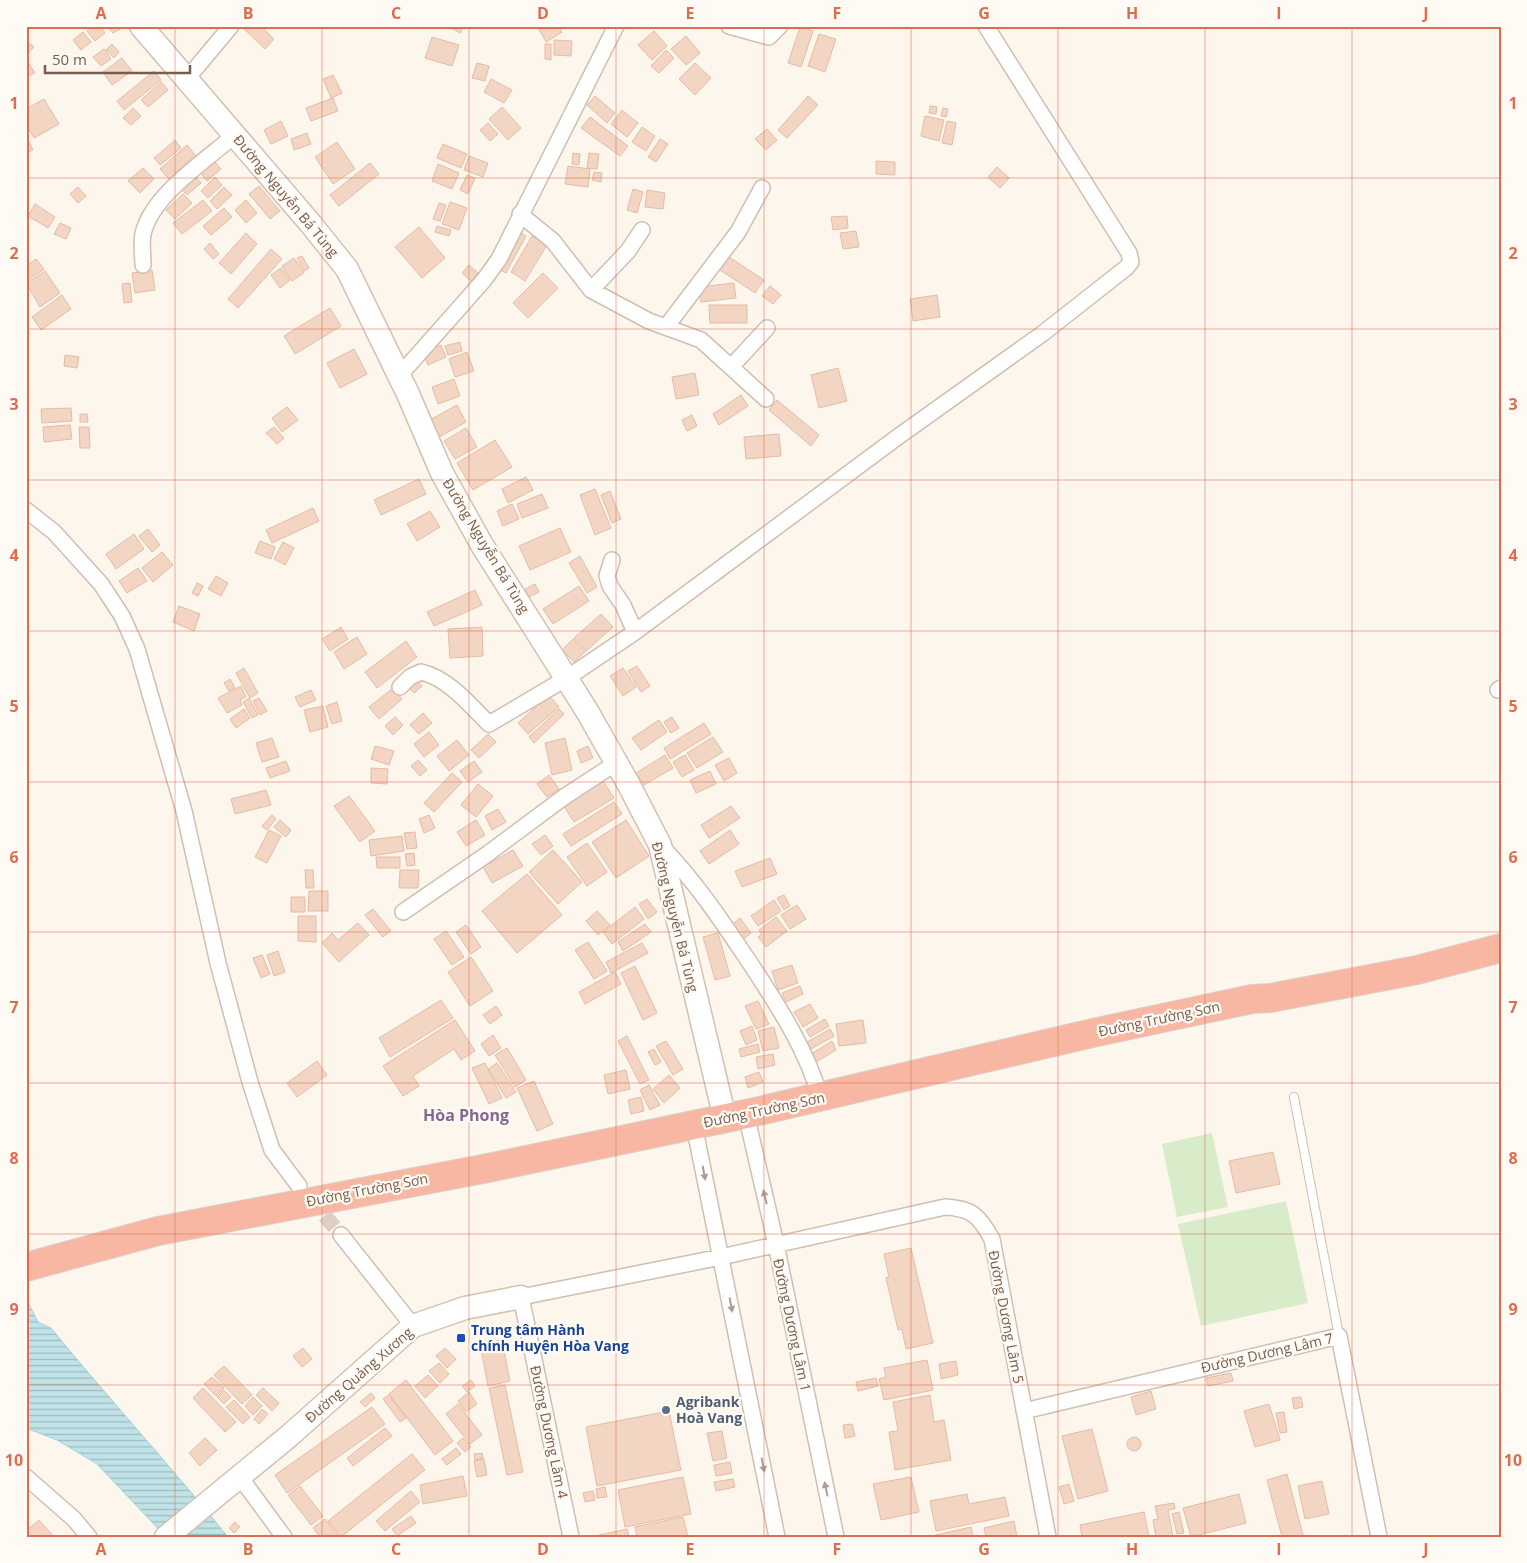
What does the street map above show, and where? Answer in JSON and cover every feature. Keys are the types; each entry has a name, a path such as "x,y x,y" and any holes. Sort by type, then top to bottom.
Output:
{"highway":[{"name":"Đường Trường Sơn","path":"26,1267 158,1232 488,1168 694,1125 1097,1032 1252,999 1270,998 1417,970 1501,948"}],"main road":[{"name":"Đường Nguyễn Bá Tùng","path":"141,26 310,222 347,270 399,376 442,473 482,545 567,678 616,763 660,845 735,1116"},
{"name":"Đường Quảng Xương","path":"166,1537 289,1436 413,1326 465,1308 521,1297"}],"street":[{"path":"186,80 231,26"},
{"path":"399,376 484,280 499,259 616,26"},
{"path":"729,26 769,37 780,26"},
{"path":"400,687 410,677 421,672 426,673 454,690 489,724 567,678 635,632 1042,334 1126,268 1131,262 1129,253 986,26"},
{"path":"143,265 142,235 154,211 170,191 235,135"},
{"path":"666,327 738,232 762,188"},
{"path":"520,214 553,241 592,290 619,307 701,340 766,400"},
{"path":"592,290 628,251 642,230"},
{"path":"731,366 767,328"},
{"path":"26,510 54,532 101,584 122,616 137,649 184,811 218,962 250,1082 272,1150 299,1186"},
{"path":"612,560 607,576 610,586 623,605 635,632"},
{"path":"403,912 486,855 564,797 616,763"},
{"path":"660,845 689,876 712,906 772,996 811,1067 820,1097"},
{"name":"Đường Dương Lâm 1","path":"735,1116 776,1244 836,1537"},
{"path":"694,1125 778,1537"},
{"name":"Đường Dương Lâm 5","path":"521,1297 721,1258 945,1207 963,1208 980,1219 992,1239 1048,1537"},
{"path":"341,1235 413,1326"},
{"name":"Đường Dương Lâm 4","path":"521,1297 571,1537"},
{"name":"Đường Dương Lâm 7","path":"1024,1411 1339,1336 1379,1537"},
{"path":"26,1477 74,1519 89,1537"},
{"path":"240,1477 284,1537"}],"lane":[{"path":"1294,1097 1339,1336"}],"green space":[{"path":"1212,1133 1228,1207 1177,1217 1162,1144"},
{"path":"1286,1201 1308,1303 1201,1326 1178,1224"}],"water":[{"path":"26,1298 38,1322 51,1328 228,1537 166,1537 97,1464 57,1440 26,1428"}],"building":[{"path":"93,26 100,26 105,33 95,41 87,31"},
{"path":"107,26 118,26 120,29 113,33"},
{"path":"261,26 274,39 265,49 242,27"},
{"path":"448,26 464,26 460,33"},
{"path":"537,26 558,26 562,32 546,42"},
{"path":"800,27 813,31 801,67 788,63"},
{"path":"654,31 667,46 652,60 638,45"},
{"path":"83,32 91,42 81,50 73,40"},
{"path":"819,34 836,39 825,72 808,66"},
{"path":"686,36 700,53 686,65 671,49"},
{"path":"432,37 459,45 452,66 425,58"},
{"path":"554,40 572,41 571,56 554,55"},
{"path":"26,41 34,47 28,53 26,52"},
{"path":"112,44 119,52 114,58 106,50"},
{"path":"545,44 551,44 551,60 545,59"},
{"path":"104,49 111,59 101,66 93,57"},
{"path":"666,50 674,58 659,73 651,66"},
{"path":"122,58 132,71 112,85 103,72"},
{"path":"26,59 35,73 26,77"},
{"path":"477,63 489,66 485,81 472,78"},
{"path":"695,63 711,78 695,95 679,79"},
{"path":"154,71 161,80 124,110 117,101"},
{"path":"333,75 342,93 331,98 323,79"},
{"path":"491,79 512,90 504,103 484,92"},
{"path":"161,82 168,90 148,107 141,100"},
{"path":"595,96 615,113 607,123 587,105"},
{"path":"808,96 818,105 787,138 778,130"},
{"path":"333,98 338,111 311,121 306,108"},
{"path":"44,99 59,124 34,138 26,125 26,109"},
{"path":"930,106 937,107 936,114 929,113"},
{"path":"502,107 521,128 508,140 489,119"},
{"path":"133,108 141,116 131,125 123,118"},
{"path":"943,108 948,109 946,117 941,116"},
{"path":"622,110 638,123 627,137 611,124"},
{"path":"925,116 944,120 939,141 921,136"},
{"path":"590,117 628,146 620,156 581,128"},
{"path":"281,121 288,136 271,144 264,130"},
{"path":"947,121 956,123 952,145 942,143"},
{"path":"488,123 498,134 490,141 480,130"},
{"path":"642,127 655,136 646,151 632,142"},
{"path":"767,129 777,140 766,150 755,139"},
{"path":"307,133 311,144 294,150 291,139"},
{"path":"26,136 33,150 26,153"},
{"path":"660,139 668,144 656,162 648,157"},
{"path":"175,140 181,148 160,165 154,158"},
{"path":"337,142 355,169 333,184 315,157"},
{"path":"443,144 467,154 461,168 437,158"},
{"path":"187,145 196,156 169,179 160,169"},
{"path":"573,153 580,154 579,165 572,164"},
{"path":"589,153 599,154 597,169 587,168"},
{"path":"469,156 488,163 483,177 464,170"},
{"path":"214,161 221,169 207,181 200,172"},
{"path":"876,161 895,162 895,175 876,174"},
{"path":"370,163 379,174 339,206 330,195"},
{"path":"438,164 459,173 452,189 432,181"},
{"path":"568,166 590,169 588,187 565,184"},
{"path":"997,167 1009,178 1000,188 988,177"},
{"path":"143,168 154,179 140,193 128,181"},
{"path":"594,172 602,173 601,182 592,180"},
{"path":"194,175 201,183 187,195 179,187"},
{"path":"467,175 475,178 468,194 460,190"},
{"path":"215,177 222,185 208,198 201,191"},
{"path":"259,186 280,211 270,219 249,194"},
{"path":"78,187 86,196 78,203 70,194"},
{"path":"224,187 232,195 217,209 210,201"},
{"path":"633,189 643,192 637,213 627,210"},
{"path":"647,190 665,193 663,209 645,207"},
{"path":"183,194 192,203 175,219 166,210"},
{"path":"203,200 212,211 182,234 173,223"},
{"path":"246,200 257,213 246,223 235,210"},
{"path":"450,202 467,208 459,230 442,224"},
{"path":"439,203 446,205 440,221 433,219"},
{"path":"35,204 55,217 48,228 28,216"},
{"path":"224,208 232,217 211,235 203,226"},
{"path":"847,216 848,228 833,230 831,217"},
{"path":"60,223 71,228 66,239 54,234"},
{"path":"437,226 451,230 449,236 435,232"},
{"path":"419,227 445,258 422,278 395,247"},
{"path":"517,231 526,236 506,273 497,268"},
{"path":"856,231 859,247 843,249 840,233"},
{"path":"246,233 257,244 231,274 219,263"},
{"path":"532,236 547,245 525,281 511,272"},
{"path":"210,243 219,254 213,259 204,249"},
{"path":"271,249 282,259 238,308 228,299"},
{"path":"726,255 764,280 755,293 717,268"},
{"path":"302,256 309,268 304,271 297,258"},
{"path":"294,258 304,273 292,281 282,266"},
{"path":"36,259 44,269 26,281 26,266"},
{"path":"469,265 478,273 471,281 462,273"},
{"path":"281,268 290,280 280,288 271,275"},
{"path":"152,270 155,290 135,293 132,273"},
{"path":"45,271 60,293 40,307 26,283"},
{"path":"543,273 558,288 528,318 513,303"},
{"path":"130,283 132,302 124,303 122,284"},
{"path":"734,283 736,298 701,302 700,287"},
{"path":"770,286 781,295 773,304 762,296"},
{"path":"62,295 71,309 41,330 32,317"},
{"path":"937,295 940,317 913,321 910,299"},
{"path":"709,305 747,305 747,323 710,323"},
{"path":"330,308 341,326 295,354 284,336"},
{"path":"460,342 462,351 448,355 445,346"},
{"path":"441,345 446,357 428,365 423,352"},
{"path":"354,349 367,374 340,388 327,363"},
{"path":"467,352 474,371 455,377 449,359"},
{"path":"65,355 79,357 77,368 64,366"},
{"path":"838,368 847,401 819,408 811,375"},
{"path":"695,373 699,395 676,399 672,377"},
{"path":"454,379 460,396 438,404 432,387"},
{"path":"741,395 748,406 719,425 713,414"},
{"path":"777,400 819,435 811,446 769,410"},
{"path":"457,405 466,422 439,437 430,420"},
{"path":"287,407 298,420 282,432 272,418"},
{"path":"71,408 72,421 42,423 41,409"},
{"path":"80,414 87,414 88,422 80,422"},
{"path":"692,415 697,426 687,431 682,420"},
{"path":"70,425 72,439 44,442 43,427"},
{"path":"79,427 89,427 90,448 80,448"},
{"path":"274,427 284,438 277,444 266,433"},
{"path":"466,428 477,447 455,459 444,441"},
{"path":"779,434 781,456 746,459 744,437"},
{"path":"495,440 512,467 473,490 457,463"},
{"path":"526,477 533,490 508,503 502,489"},
{"path":"419,479 426,494 381,515 374,500"},
{"path":"595,489 611,528 595,535 580,495"},
{"path":"610,491 621,519 612,523 601,495"},
{"path":"542,494 548,508 522,518 517,504"},
{"path":"512,504 519,519 503,526 497,511"},
{"path":"313,508 319,521 272,543 266,530"},
{"path":"430,511 440,527 417,541 407,524"},
{"path":"560,528 571,552 530,570 519,546"},
{"path":"148,529 160,545 152,552 139,536"},
{"path":"134,534 144,549 116,569 106,554"},
{"path":"260,541 275,547 271,559 255,553"},
{"path":"283,542 294,548 285,565 274,559"},
{"path":"162,552 173,565 153,582 142,568"},
{"path":"580,556 597,587 587,593 569,563"},
{"path":"138,568 147,581 127,593 119,581"},
{"path":"216,576 228,583 221,596 208,589"},
{"path":"197,583 203,586 198,596 192,593"},
{"path":"535,584 539,592 529,597 525,589"},
{"path":"579,586 589,601 553,624 543,609"},
{"path":"475,590 482,605 434,626 427,612"},
{"path":"179,606 200,614 194,631 173,622"},
{"path":"601,614 613,627 586,651 574,638"},
{"path":"341,627 348,639 330,651 322,639"},
{"path":"482,627 483,656 450,658 448,629"},
{"path":"357,637 367,654 344,669 334,652"},
{"path":"573,639 585,652 574,662 562,650"},
{"path":"406,641 417,657 377,688 365,672"},
{"path":"637,666 650,686 641,692 628,671"},
{"path":"244,668 258,693 250,698 236,673"},
{"path":"623,668 636,687 623,696 610,676"},
{"path":"230,679 235,688 229,691 224,683"},
{"path":"416,679 422,686 414,693 408,687"},
{"path":"241,686 246,697 240,700 242,705 227,713 218,698"},
{"path":"393,688 402,699 379,719 369,707"},
{"path":"311,690 316,700 300,707 295,697"},
{"path":"549,695 559,707 528,734 518,723"},
{"path":"249,698 258,715 252,718 243,702"},
{"path":"259,698 267,711 260,715 253,701"},
{"path":"337,702 342,721 332,724 326,706"},
{"path":"323,706 328,727 310,732 304,710"},
{"path":"244,709 250,718 236,728 230,719"},
{"path":"559,709 564,714 534,743 529,737"},
{"path":"423,713 432,723 419,734 410,725"},
{"path":"395,717 403,725 393,735 385,726"},
{"path":"672,717 679,728 671,733 664,722"},
{"path":"659,720 667,732 641,750 632,738"},
{"path":"704,723 711,734 670,759 664,748"},
{"path":"429,732 439,745 424,757 414,744"},
{"path":"488,734 496,742 479,758 471,750"},
{"path":"713,737 723,752 697,768 687,753"},
{"path":"272,738 279,757 262,762 256,743"},
{"path":"565,738 572,770 552,775 545,743"},
{"path":"457,740 469,755 449,771 437,756"},
{"path":"375,746 394,751 389,765 371,759"},
{"path":"588,746 593,758 581,763 577,751"},
{"path":"665,755 673,768 644,785 636,773"},
{"path":"685,755 694,770 682,777 673,762"},
{"path":"729,758 737,773 724,781 715,765"},
{"path":"418,760 427,770 420,776 411,766"},
{"path":"286,761 290,771 270,778 266,768"},
{"path":"474,761 482,772 468,782 460,771"},
{"path":"371,768 388,769 387,784 371,783"},
{"path":"710,771 716,784 696,793 690,780"},
{"path":"452,773 462,782 434,812 424,803"},
{"path":"549,775 559,789 547,797 537,784"},
{"path":"603,781 614,798 574,822 563,805"},
{"path":"478,784 493,796 476,817 461,805"},
{"path":"266,790 271,805 235,814 231,799"},
{"path":"349,796 375,831 360,842 334,806"},
{"path":"614,802 622,814 571,846 563,834"},
{"path":"731,806 740,818 709,838 701,825"},
{"path":"498,809 506,822 492,830 485,816"},
{"path":"272,815 276,819 267,830 262,826"},
{"path":"429,815 435,828 424,833 419,819"},
{"path":"280,820 291,830 286,837 274,827"},
{"path":"476,820 485,835 466,846 457,832"},
{"path":"626,820 649,856 616,878 592,842"},
{"path":"269,830 281,836 267,863 255,857"},
{"path":"730,830 739,844 709,864 700,851"},
{"path":"415,832 417,848 407,849 404,833"},
{"path":"545,835 553,846 541,855 532,844"},
{"path":"402,836 404,851 371,856 369,840"},
{"path":"587,843 607,872 587,886 567,857"},
{"path":"513,850 523,866 492,883 483,867"},
{"path":"553,850 582,882 558,904 529,872"},
{"path":"414,853 415,865 407,866 405,854"},
{"path":"376,857 400,857 400,868 377,868"},
{"path":"770,858 777,874 742,887 735,871"},
{"path":"305,870 313,870 314,888 306,888"},
{"path":"400,870 419,870 418,888 399,888"},
{"path":"527,874 562,915 517,953 482,911"},
{"path":"309,891 328,891 328,911 308,911"},
{"path":"784,895 790,906 784,910 777,898"},
{"path":"291,897 305,897 305,912 291,912"},
{"path":"647,899 657,912 648,919 639,904"},
{"path":"774,900 781,911 758,926 751,916"},
{"path":"797,905 806,919 790,929 781,915"},
{"path":"635,907 644,919 612,944 603,932"},
{"path":"373,909 391,931 383,937 365,915"},
{"path":"597,911 610,925 598,935 586,921"},
{"path":"298,916 316,916 316,942 298,941"},
{"path":"776,917 787,931 766,947 758,937 762,934 759,930"},
{"path":"740,918 751,933 740,942 728,928"},
{"path":"358,923 369,935 339,962 322,943 332,933 338,940"},
{"path":"645,924 651,932 623,951 618,942"},
{"path":"466,925 481,947 471,954 456,932"},
{"path":"446,931 464,957 452,965 434,939"},
{"path":"718,933 730,976 715,980 703,937"},
{"path":"588,942 607,971 594,979 575,950"},
{"path":"642,943 648,953 611,973 606,962"},
{"path":"278,951 285,972 274,976 267,955"},
{"path":"262,955 270,974 261,978 253,958"},
{"path":"471,957 493,991 470,1006 448,972"},
{"path":"792,965 798,983 778,990 772,971"},
{"path":"635,966 657,1013 643,1020 621,973"},
{"path":"615,972 621,984 585,1004 579,992"},
{"path":"800,986 803,994 786,1002 782,993"},
{"path":"441,1000 453,1018 390,1057 379,1038"},
{"path":"758,1001 769,1024 756,1029 745,1006"},
{"path":"810,1004 818,1018 803,1027 794,1012"},
{"path":"496,1006 502,1015 490,1024 483,1015"},
{"path":"825,1019 829,1026 810,1037 806,1030"},
{"path":"455,1020 475,1051 461,1060 454,1049 413,1076 419,1086 403,1096 383,1066"},
{"path":"863,1020 866,1043 839,1046 836,1024"},
{"path":"752,1026 757,1040 746,1045 740,1031"},
{"path":"774,1027 779,1048 763,1051 758,1031"},
{"path":"830,1029 834,1036 811,1049 807,1042"},
{"path":"493,1035 501,1048 489,1056 481,1044"},
{"path":"627,1036 649,1080 640,1084 618,1041"},
{"path":"666,1041 683,1069 673,1075 656,1046"},
{"path":"832,1041 836,1050 816,1062 811,1054"},
{"path":"758,1044 760,1052 741,1057 739,1049"},
{"path":"507,1048 526,1080 515,1087 495,1055"},
{"path":"654,1049 661,1062 655,1065 648,1052"},
{"path":"773,1054 775,1065 758,1069 756,1057"},
{"path":"317,1061 327,1075 297,1097 287,1083"},
{"path":"485,1063 502,1098 489,1104 472,1068"},
{"path":"497,1063 516,1092 506,1098 488,1069"},
{"path":"626,1070 630,1089 608,1094 604,1075"},
{"path":"759,1072 763,1082 748,1088 745,1077"},
{"path":"669,1075 680,1088 664,1103 653,1089"},
{"path":"534,1081 553,1124 537,1131 517,1088"},
{"path":"649,1085 660,1105 650,1110 640,1090"},
{"path":"641,1097 644,1111 631,1114 628,1100"},
{"path":"1273,1152 1280,1184 1236,1193 1229,1161"},
{"path":"911,1248 933,1343 906,1349 902,1329 898,1330 886,1278 889,1277 884,1254"},
{"path":"502,1340 510,1381 488,1386 480,1344"},
{"path":"303,1348 312,1359 302,1367 293,1356"},
{"path":"445,1348 456,1359 447,1368 436,1356"},
{"path":"927,1360 933,1390 884,1400 879,1379 886,1377 884,1368"},
{"path":"956,1361 958,1375 941,1379 939,1364"},
{"path":"439,1363 449,1374 440,1383 429,1371"},
{"path":"224,1366 252,1395 242,1404 214,1375"},
{"path":"1231,1373 1233,1381 1208,1386 1206,1378"},
{"path":"428,1375 438,1386 425,1398 415,1386"},
{"path":"212,1377 224,1388 216,1396 204,1384"},
{"path":"876,1378 878,1386 858,1391 856,1382"},
{"path":"406,1380 453,1441 435,1455 389,1394"},
{"path":"471,1380 475,1386 467,1392 462,1386"},
{"path":"505,1385 523,1472 507,1475 489,1388"},
{"path":"203,1388 236,1422 225,1432 193,1398"},
{"path":"263,1388 279,1403 272,1411 256,1395"},
{"path":"224,1390 231,1397 224,1404 217,1397"},
{"path":"1151,1391 1156,1409 1136,1415 1131,1397"},
{"path":"469,1392 477,1404 466,1412 458,1401"},
{"path":"371,1393 375,1398 365,1407 360,1402"},
{"path":"389,1395 406,1418 400,1422 383,1399"},
{"path":"930,1395 934,1422 944,1420 951,1460 895,1470 889,1432 898,1431 893,1402"},
{"path":"253,1397 262,1406 253,1415 245,1406"},
{"path":"1301,1397 1303,1407 1294,1409 1292,1398"},
{"path":"234,1400 250,1417 243,1424 226,1407"},
{"path":"458,1404 482,1435 470,1444 446,1414"},
{"path":"1269,1404 1280,1440 1255,1447 1244,1411"},
{"path":"372,1407 385,1424 287,1493 275,1475"},
{"path":"262,1409 268,1414 259,1424 254,1419"},
{"path":"669,1411 681,1470 597,1486 586,1427"},
{"path":"1284,1412 1287,1432 1280,1433 1276,1413"},
{"path":"852,1424 855,1436 845,1438 843,1425"},
{"path":"385,1428 392,1436 353,1466 347,1458"},
{"path":"1092,1429 1108,1491 1078,1499 1062,1436"},
{"path":"722,1431 727,1458 713,1461 707,1433"},
{"path":"1131,1437 1137,1437 1141,1444 1137,1451 1131,1451 1127,1447 1127,1441"},
{"path":"205,1438 217,1450 200,1466 189,1453"},
{"path":"463,1438 471,1447 465,1452 457,1443"},
{"path":"456,1448 461,1454 447,1465 442,1459"},
{"path":"482,1453 483,1458 475,1460 474,1454"},
{"path":"412,1454 425,1470 341,1537 328,1521"},
{"path":"484,1459 487,1475 477,1477 474,1461"},
{"path":"730,1462 732,1473 716,1476 714,1465"},
{"path":"1287,1474 1303,1535 1297,1537 1282,1537 1267,1480"},
{"path":"463,1476 467,1496 423,1504 420,1485"},
{"path":"683,1477 691,1514 625,1527 618,1490"},
{"path":"911,1477 919,1512 881,1520 873,1484"},
{"path":"733,1479 735,1487 716,1491 714,1482"},
{"path":"1322,1481 1329,1514 1305,1519 1298,1486"},
{"path":"1069,1484 1074,1501 1064,1504 1059,1487"},
{"path":"300,1486 323,1516 311,1525 288,1495"},
{"path":"605,1487 607,1497 597,1498 596,1489"},
{"path":"411,1491 420,1502 385,1531 376,1521"},
{"path":"593,1491 595,1500 585,1502 583,1493"},
{"path":"967,1494 969,1504 1005,1497 1009,1516 936,1531 930,1501"},
{"path":"1239,1494 1246,1523 1191,1537 1183,1508"},
{"path":"1174,1503 1175,1509 1168,1510 1173,1537 1156,1537 1153,1520 1158,1519 1155,1506"},
{"path":"1144,1512 1149,1537 1082,1537 1080,1525"},
{"path":"1179,1512 1184,1533 1177,1534 1172,1514"},
{"path":"411,1516 416,1523 397,1536 392,1529"},
{"path":"683,1517 688,1537 637,1537 635,1527"},
{"path":"325,1519 339,1537 320,1537 313,1528"},
{"path":"39,1520 54,1537 26,1537 26,1531"},
{"path":"1014,1521 1017,1537 986,1537 984,1528"},
{"path":"235,1522 240,1527 234,1533 229,1528"},
{"path":"971,1527 973,1537 927,1537"},
{"path":"627,1529 629,1537 599,1537 599,1535"}],"tunnel":[{"path":"310,1198 341,1235"}],"place":[{"name":"Trung tâm Hành chính Huyện Hòa Vang","path":"461,1338"},
{"name":"Agribank Hoà Vang","path":"666,1410"}],"district":[{"name":"Hòa Phong","path":"466,1115"}]}
